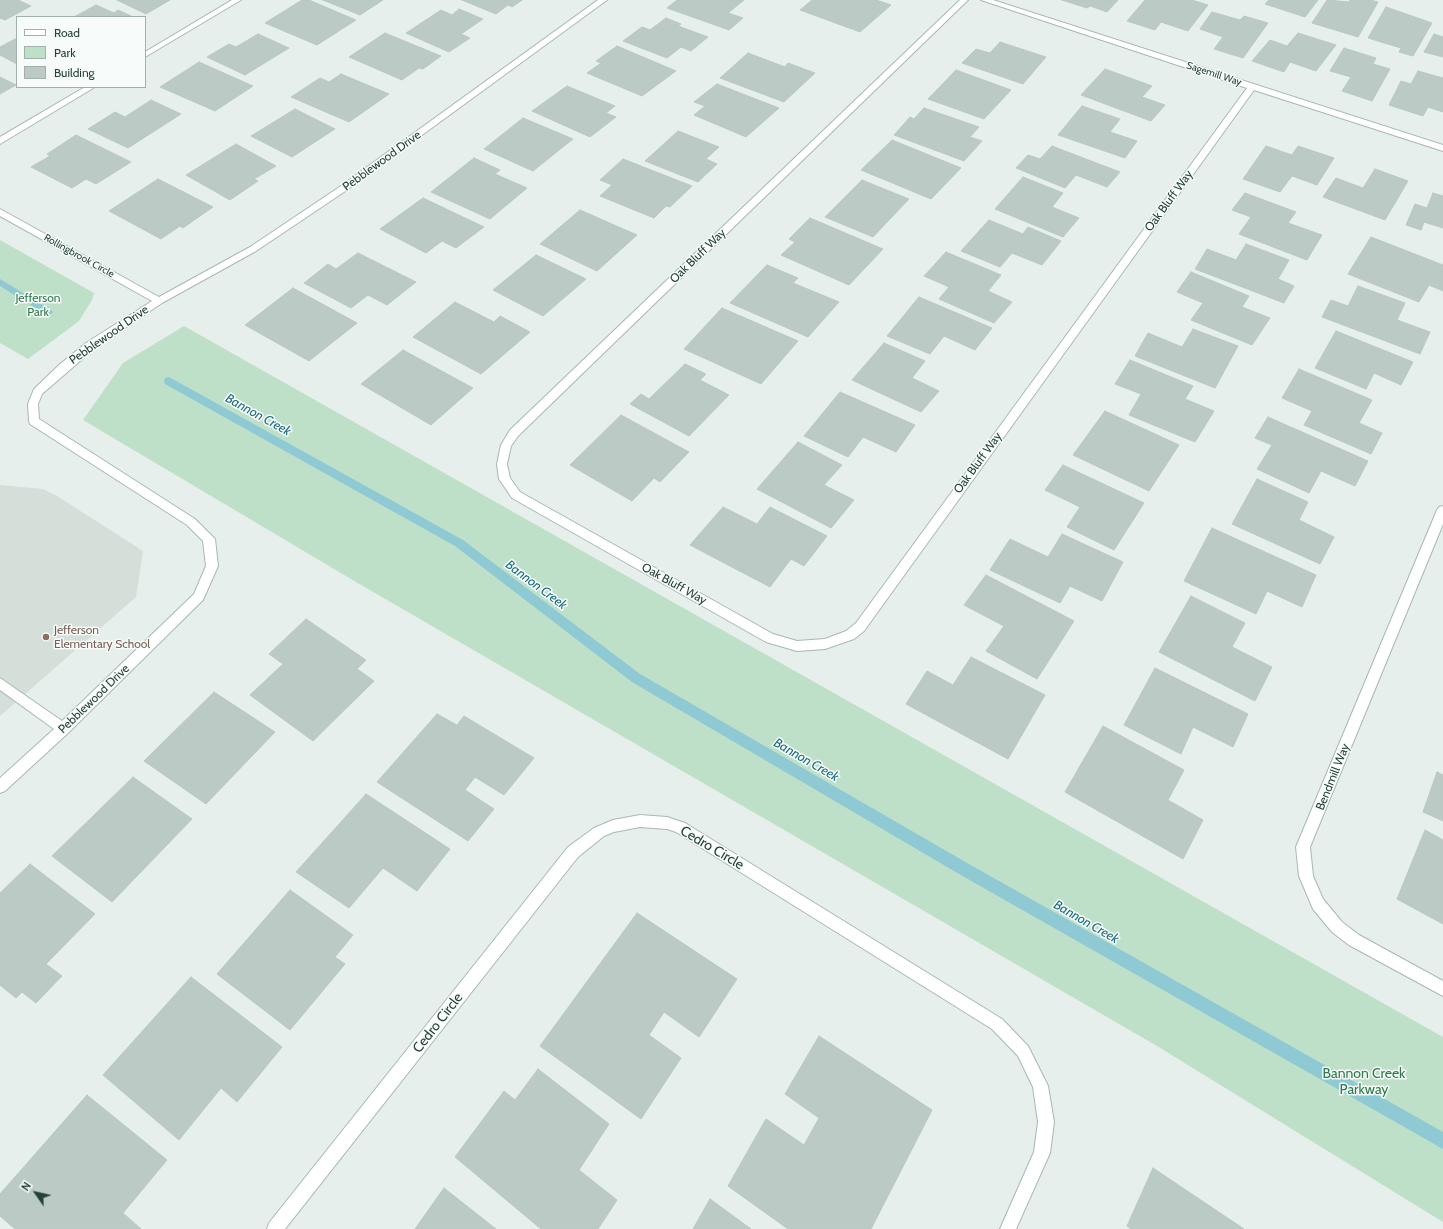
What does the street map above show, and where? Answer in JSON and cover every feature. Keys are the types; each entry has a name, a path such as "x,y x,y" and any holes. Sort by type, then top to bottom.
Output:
{"street":[{"path":"146,54 237,0"},
{"name":"Pebblewood Drive","path":"0,787 63,729 199,598 212,566 209,539 191,522 34,421 33,404 38,392 63,368 90,346 159,301 253,249 341,190 603,0"},
{"name":"Oak Bluff Way","path":"964,0 514,433 506,445 502,464 505,479 516,495 770,638 797,646 825,644 850,635 864,620 1252,87"},
{"name":"Sagemill Way","path":"985,0 1443,148"},
{"path":"0,141 89,88"},
{"name":"Rollingbrook Circle","path":"0,212 159,301"},
{"name":"Bendmill Way","path":"1443,510 1303,847 1306,876 1318,904 1337,927 1354,940 1443,989"},
{"path":"0,683 63,729"},
{"name":"Cedro Circle","path":"275,1229 573,852 599,832 613,826 640,821 667,823 680,827 997,1024 1023,1051 1040,1086 1046,1122 1042,1153 1008,1229"}],"shaded area":[{"name":"Jefferson Elementary School","path":"0,485 43,489 57,496 143,551 136,597 0,716"}],"green space":[{"name":"Jefferson Park","path":"0,240 94,293 92,300 79,321 28,359 0,343"},
{"name":"Bannon Creek Parkway","path":"184,326 1443,1037 1443,1222 1157,1046 356,582 83,420 123,363"}],"building":[{"path":"0,0 18,0 31,6 5,20 0,18"},
{"path":"117,0 170,0 146,14"},
{"path":"302,0 309,0 356,20 317,45 265,23"},
{"path":"323,0 383,0 360,15"},
{"path":"462,0 522,0 512,7 508,5 496,14"},
{"path":"677,0 744,0 728,13 743,18 729,30 667,8"},
{"path":"812,0 876,0 891,5 860,32 800,10"},
{"path":"1062,0 1118,0 1107,12 1090,6 1087,8"},
{"path":"1145,0 1192,0 1208,5 1188,31 1161,22 1155,30 1127,21"},
{"path":"1269,0 1318,0 1305,17 1265,4"},
{"path":"1327,0 1349,2 1350,0 1370,0 1378,2 1358,37 1312,23"},
{"path":"96,5 114,13 118,10 131,16 76,16"},
{"path":"1386,7 1432,23 1413,56 1399,52 1401,48 1368,38"},
{"path":"459,9 483,19 461,34 470,38 449,52 406,33 441,10 452,15"},
{"path":"1212,12 1240,20 1244,16 1268,23 1243,58 1214,49 1223,37 1200,29"},
{"path":"666,18 681,24 678,26 708,37 691,51 681,47 667,58 623,41 642,27 650,30"},
{"path":"385,33 441,56 423,69 419,68 402,80 349,57"},
{"path":"1298,33 1336,45 1316,71 1290,62 1284,72 1252,61 1270,40 1287,46"},
{"path":"258,34 289,48 245,75 207,57 229,44 236,47"},
{"path":"1434,34 1443,37 1443,57 1424,52"},
{"path":"16,39 16,63 0,55 0,47"},
{"path":"1000,42 1046,57 1023,84 962,63 976,49 990,53"},
{"path":"617,46 676,71 642,96 587,73 601,63 596,61"},
{"path":"1344,48 1376,58 1373,64 1390,69 1372,101 1342,91 1351,77 1330,71"},
{"path":"748,53 785,67 788,63 815,73 784,102 720,78"},
{"path":"199,62 253,86 215,111 160,87"},
{"path":"1105,69 1152,86 1142,97 1165,105 1151,121 1081,95"},
{"path":"956,70 1011,90 984,119 928,99"},
{"path":"1418,71 1443,78 1443,112 1428,107 1423,116 1389,105 1401,81 1411,84"},
{"path":"341,74 389,94 349,122 291,97 320,78 329,82"},
{"path":"0,77 16,85 0,94"},
{"path":"717,84 779,108 746,137 694,115 705,106 694,102"},
{"path":"567,86 615,106 606,113 616,117 590,137 532,111"},
{"path":"151,100 181,114 128,148 88,129 115,112 125,117"},
{"path":"1082,106 1120,119 1110,132 1137,141 1125,158 1058,135"},
{"path":"924,108 979,127 970,137 982,141 964,161 894,135 910,117 914,119"},
{"path":"295,109 335,129 292,157 251,136"},
{"path":"523,118 573,139 533,171 484,149"},
{"path":"678,131 719,147 706,159 717,164 698,182 645,161"},
{"path":"76,135 131,162 96,184 86,179 72,188 31,167 50,156 47,154"},
{"path":"892,140 961,168 931,199 861,170"},
{"path":"236,144 276,166 254,179 258,181 230,200 186,175"},
{"path":"1052,146 1120,172 1107,187 1076,175 1065,188 1016,168 1028,155 1040,159"},
{"path":"1266,146 1292,155 1298,146 1334,158 1317,185 1292,176 1280,192 1243,179"},
{"path":"474,158 500,170 495,174 527,188 490,219 431,192"},
{"path":"623,159 692,186 670,207 666,206 654,218 600,196 612,185 600,180"},
{"path":"1375,169 1408,181 1385,220 1323,197 1336,178 1363,188"},
{"path":"1023,177 1063,193 1052,207 1079,218 1063,237 995,209"},
{"path":"158,179 213,207 183,228 180,226 161,239 109,211"},
{"path":"862,180 909,199 873,237 825,217"},
{"path":"1245,193 1296,212 1288,223 1322,235 1307,260 1239,234 1251,217 1232,210"},
{"path":"1433,193 1443,196 1443,228 1424,222 1421,230 1406,225 1415,204 1427,208"},
{"path":"423,198 484,227 456,248 442,241 426,253 380,229"},
{"path":"580,210 637,235 597,271 540,244"},
{"path":"810,218 883,249 849,285 781,255 795,242 789,239"},
{"path":"989,220 1023,234 1028,227 1061,241 1042,265 1012,253 1000,267 961,251"},
{"path":"1371,237 1443,265 1443,291 1429,285 1419,302 1348,274"},
{"path":"1246,244 1289,260 1278,279 1294,286 1284,303 1195,269 1207,249 1236,260"},
{"path":"946,252 1001,275 988,291 1012,302 994,323 939,299 949,287 924,276"},
{"path":"358,253 416,282 387,305 368,295 351,308 304,283 328,264 336,269"},
{"path":"536,255 586,279 543,316 493,290"},
{"path":"767,265 798,278 793,283 839,302 808,337 730,303"},
{"path":"1191,272 1249,296 1242,307 1270,318 1252,345 1191,320 1203,303 1177,292"},
{"path":"1358,286 1405,303 1397,320 1430,332 1420,354 1322,317 1331,300 1348,306"},
{"path":"293,288 357,323 309,361 245,325"},
{"path":"919,297 992,328 975,350 944,336 930,354 887,336"},
{"path":"455,302 494,322 500,316 530,332 481,374 413,337"},
{"path":"722,308 798,341 761,384 684,349"},
{"path":"1193,329 1238,346 1215,388 1135,356 1148,333 1182,347"},
{"path":"1336,331 1413,362 1401,385 1374,373 1366,389 1315,368"},
{"path":"884,343 925,361 912,378 939,391 921,412 852,380"},
{"path":"403,350 473,388 431,425 361,384"},
{"path":"1130,360 1193,386 1185,399 1214,411 1195,442 1129,415 1141,394 1115,384"},
{"path":"685,364 706,374 700,380 729,395 689,436 630,404 641,394 649,399"},
{"path":"1299,369 1372,400 1359,423 1382,433 1371,454 1304,425 1312,411 1282,398"},
{"path":"840,392 915,425 896,452 863,437 848,457 804,436"},
{"path":"1105,411 1179,445 1149,491 1073,455"},
{"path":"621,415 689,452 660,482 654,478 632,501 570,465"},
{"path":"1268,417 1368,461 1355,486 1321,471 1309,493 1257,469 1272,445 1255,438"},
{"path":"798,442 842,465 824,485 854,500 831,528 757,489"},
{"path":"1063,465 1144,503 1114,550 1067,527 1080,507 1045,490"},
{"path":"1257,479 1308,502 1299,520 1334,537 1320,564 1232,524"},
{"path":"723,507 757,524 770,507 827,536 804,566 791,559 770,587 690,545"},
{"path":"1212,528 1316,575 1302,607 1267,591 1256,614 1184,581"},
{"path":"1062,534 1123,562 1102,601 1070,586 1060,603 990,570 1010,539 1048,557"},
{"path":"986,575 1074,621 1037,679 986,651 1004,626 964,605"},
{"path":"1191,596 1245,623 1232,647 1272,667 1255,701 1159,652"},
{"path":"306,619 366,660 357,669 374,681 313,741 250,695 283,664 269,654"},
{"path":"971,657 1045,695 1008,759 906,704 927,671 953,685"},
{"path":"1155,668 1248,714 1233,747 1193,727 1181,754 1124,725"},
{"path":"214,692 275,732 206,804 144,761"},
{"path":"437,714 457,725 464,716 534,758 504,795 475,777 465,790 494,809 468,841 377,782"},
{"path":"1103,726 1184,770 1168,800 1203,820 1183,859 1065,792"},
{"path":"1437,772 1443,775 1443,821 1423,812"},
{"path":"133,777 192,819 112,902 52,856"},
{"path":"366,794 450,849 417,891 383,868 349,908 296,872"},
{"path":"1425,830 1443,840 1443,924 1397,899"},
{"path":"30,864 95,914 46,964 62,976 36,1003 22,992 16,998 0,985 0,893"},
{"path":"290,890 353,935 335,957 345,964 290,1030 217,974"},
{"path":"637,913 737,979 699,1037 664,1012 649,1035 681,1058 641,1119 540,1046"},
{"path":"191,977 282,1047 237,1102 221,1088 179,1140 103,1075"},
{"path":"819,1036 932,1110 871,1229 788,1229 728,1186 766,1119 804,1145 819,1118 785,1094"},
{"path":"538,1069 609,1124 579,1170 617,1200 598,1229 541,1229 455,1157 504,1091 515,1100"},
{"path":"87,1095 167,1160 123,1213 141,1229 15,1229 0,1216 0,1194"},
{"path":"1153,1168 1244,1229 1131,1229 1127,1226"},
{"path":"444,1188 496,1229 415,1229"},
{"path":"710,1199 751,1229 693,1229"}],"waterway":[{"name":"Bannon Creek","path":"0,282 48,312"},
{"name":"Bannon Creek","path":"169,381 459,543 636,678 964,869 1443,1141"}],"place":[{"name":"Jefferson Elementary School","path":"46,637"}]}
